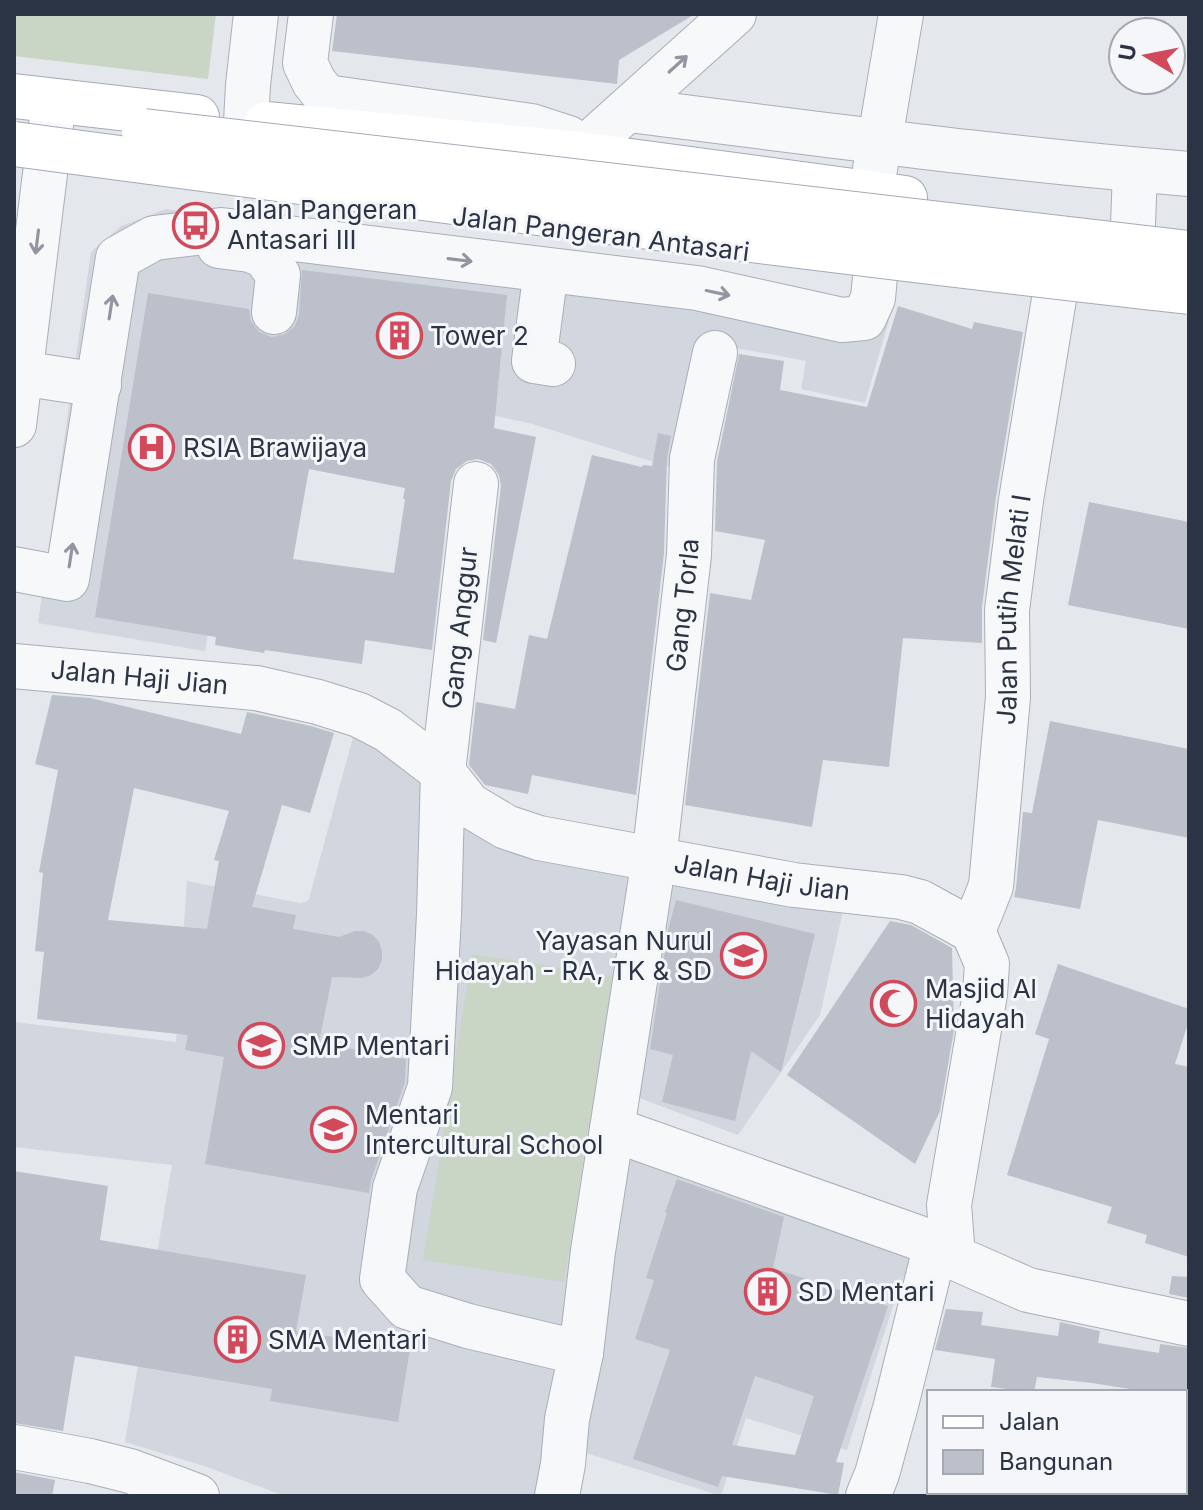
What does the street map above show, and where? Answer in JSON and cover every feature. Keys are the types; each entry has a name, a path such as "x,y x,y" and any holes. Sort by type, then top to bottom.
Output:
{"main road":[{"path":"34,98 578,154 871,194 1189,232"},
{"path":"14,116 1189,253"},
{"path":"25,157 1189,292"},
{"name":"Jalan Pangeran Antasari","path":"25,157 732,250 1189,304"}],"street":[{"path":"246,122 256,14"},
{"path":"311,14 305,63 326,97 531,126 568,138 578,154 734,14"},
{"path":"871,194 901,14"},
{"path":"14,425 20,373 25,157 34,98"},
{"path":"628,110 1189,174"},
{"path":"1133,225 1135,170"},
{"path":"14,569 67,579 118,258 154,238 221,230 697,288 842,320 864,318 873,298 876,266"},
{"path":"154,238 250,250 265,256 278,275 274,312"},
{"path":"546,270 534,361 553,364"},
{"name":"Jalan Putih Melati I","path":"973,931 991,886 1008,697 1007,610 1021,500 1056,287"},
{"name":"Gang Torla","path":"557,1496 654,859 689,555 692,459 715,353"},
{"path":"20,373 99,385"},
{"name":"Gang Anggur","path":"476,484 443,772 430,1087 395,1188 382,1279 407,1307 468,1326 581,1353"},
{"name":"Jalan Haji Jian","path":"14,666 256,688 318,702 379,725 443,772 469,805 506,827 539,838 794,885 901,897 920,902 973,931"},
{"path":"868,1496 944,1251 985,994 987,964 973,931"},
{"path":"612,1129 944,1251 1028,1290 1189,1324"},
{"path":"14,1447 130,1471 197,1496"}],"shaded area":[{"name":"RSIA Brawijaya","path":"166,209 892,310 865,403 801,389 806,361 709,343 686,472 529,423 256,367 205,651 38,623 91,252 121,226"},
{"name":"Mentari Intercultural School","path":"355,730 441,790 638,871 602,1112 926,1220 894,1303 847,1450 746,1418 721,1496 583,1452 573,1496 285,1496 204,1466 125,1442 172,1165 14,1147 14,1022 176,1042 187,881 306,902"},
{"name":"Yayasan Nurul Hidayah - RA, TK & SD","path":"671,861 846,897 820,1015 738,1135 626,1093"}],"green space":[{"path":"14,14 216,14 208,79 14,56"},
{"path":"472,954 613,976 564,1282 423,1260"}],"building":[{"path":"337,14 695,14 619,60 617,84 332,51"},
{"path":"302,270 507,295 494,428 536,437 496,643 483,640 501,486 499,475 491,464 478,459 467,461 456,469 451,481 432,650 365,640 362,664 215,645 216,637 95,617 148,293 249,309 251,321 259,332 272,337 285,334 295,326 299,315","holes":["309,469 405,488 394,573 293,559"]},
{"path":"898,306 972,329 974,322 1023,332 996,497 982,607 982,643 903,638 889,767 823,760 812,827 685,805 710,593 751,600 765,540 715,531 717,462 739,354 784,361 780,390 867,407"},
{"path":"658,433 671,436 667,458 664,553 636,795 532,775 528,794 485,785 469,765 476,702 515,709 529,635 547,639 592,455 642,467 652,466"},
{"path":"1089,502 1189,522 1189,629 1068,605"},
{"path":"52,695 90,698 241,734 247,712 334,733 310,813 282,805 252,907 296,915 293,929 339,937 364,931 379,942 382,960 371,975 362,978 332,977 319,1043 406,1059 405,1082 369,1193 205,1164 224,1057 185,1050 188,1035 37,1019 44,952 35,951 43,873 39,872 58,770 35,764","holes":["134,788 229,811 214,860 219,861 207,929 108,920"]},
{"path":"1050,721 1189,749 1189,838 1098,820 1080,909 1014,897 1023,812 1032,813"},
{"name":"Yayasan Nurul Hidayah - RA, TK & SD","path":"676,900 815,934 781,1072 751,1051 735,1121 662,1102 673,1055 650,1049 668,930"},
{"name":"Masjid Al Hidayah","path":"890,921 911,925 952,948 954,1030 940,1111 915,1164 787,1075"},
{"path":"1058,964 1189,1009 1189,1020 1175,1064 1189,1067 1189,1257 1145,1243 1147,1235 1107,1223 1112,1207 1007,1175 1049,1039 1035,1034"},
{"path":"14,1171 108,1186 100,1240 306,1275 296,1331 410,1349 398,1422 270,1401 272,1389 75,1356 63,1431 14,1423"},
{"path":"677,1179 784,1217 773,1268 888,1306 836,1462 844,1463 838,1495 722,1476 718,1487 633,1459 670,1350 635,1339 654,1280 646,1278","holes":["755,1376 814,1396 795,1455 732,1445"]},
{"path":"1172,1276 1189,1277 1189,1298 1169,1294"},
{"path":"946,1309 983,1312 981,1325 1058,1336 1060,1322 1100,1331 1098,1343 1159,1353 1160,1344 1189,1348 1189,1399 1187,1390 1136,1390 1037,1377 1034,1390 991,1387 995,1359 935,1350"},
{"path":"14,1472 55,1480 52,1496 14,1496"}],"place":[{"name":"Jalan Pangeran Antasari III","path":"196,225"},
{"name":"Tower 2","path":"399,336"},
{"name":"RSIA Brawijaya","path":"152,448"},
{"name":"Yayasan Nurul Hidayah - RA, TK & SD","path":"743,956"},
{"name":"Masjid Al Hidayah","path":"894,1004"},
{"name":"SMP Mentari","path":"261,1046"},
{"name":"Mentari Intercultural School","path":"334,1130"},
{"name":"SD Mentari","path":"767,1292"},
{"name":"SMA Mentari","path":"237,1340"}]}
